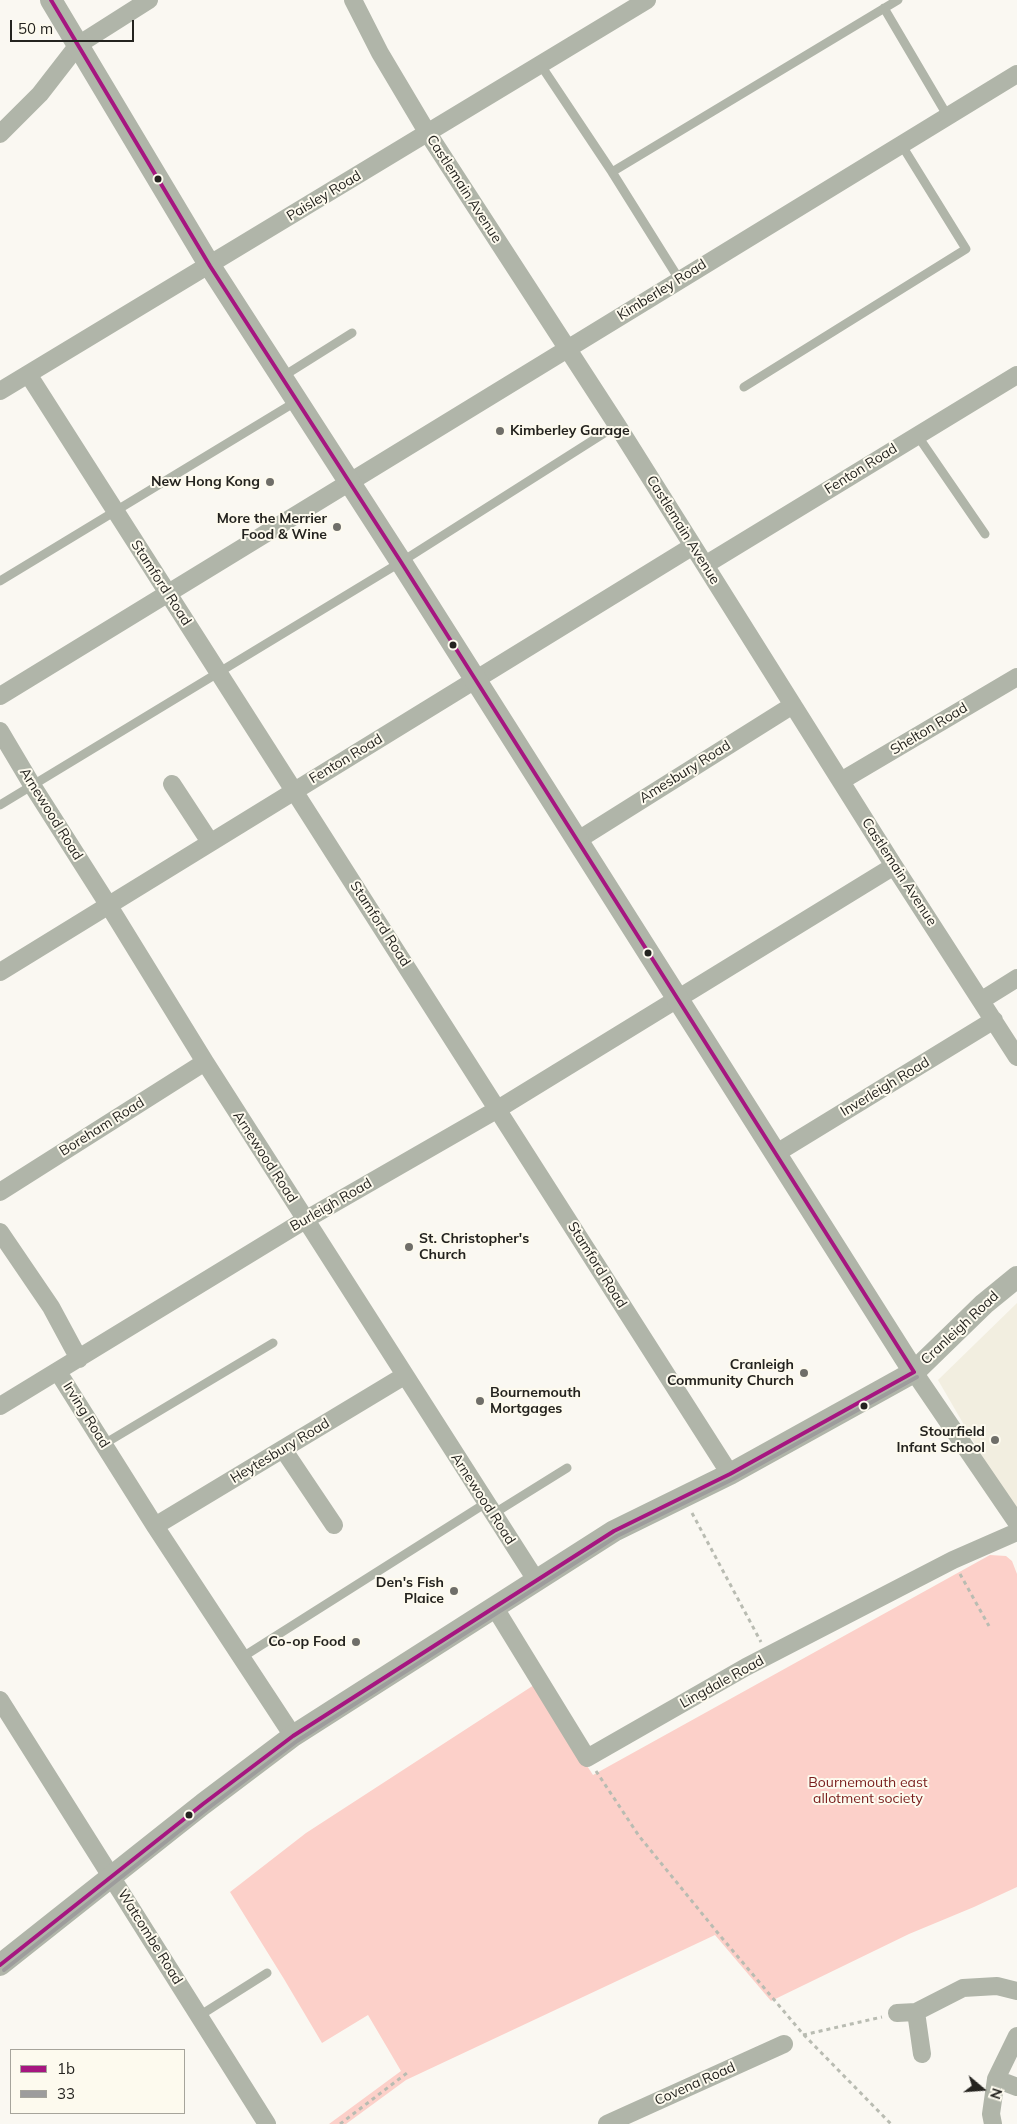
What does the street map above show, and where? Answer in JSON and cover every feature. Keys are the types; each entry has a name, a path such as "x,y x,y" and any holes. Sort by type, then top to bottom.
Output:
{"street":[{"path":"51,0 210,266 578,840 914,1372 1017,1523"},
{"path":"0,134 40,94 78,45 149,0"},
{"name":"Castlemain Avenue","path":"353,0 380,53 427,132 617,425 894,866 1017,1057"},
{"name":"Paisley Road","path":"0,391 210,266 427,132 647,0"},
{"name":"Kimberley Road","path":"0,696 1017,74"},
{"name":"Stamford Road","path":"28,374 730,1474"},
{"name":"Fenton Road","path":"706,565 1017,375"},
{"name":"Fenton Road","path":"0,972 693,546"},
{"name":"Shelton Road","path":"841,781 1017,677"},
{"name":"Amesbury Road","path":"578,840 793,705"},
{"name":"Arnewood Road","path":"0,730 32,785 205,1062 536,1580"},
{"path":"172,784 210,842"},
{"name":"Burleigh Road","path":"0,1406 80,1359 305,1220 498,1109 894,866"},
{"path":"982,1000 1017,978"},
{"name":"Inverleigh Road","path":"775,1154 994,1020"},
{"name":"Boreham Road","path":"0,1192 205,1062"},
{"path":"0,1232 51,1307 80,1359"},
{"name":"Cranleigh Road","path":"0,1965 293,1736 614,1530 730,1474 914,1372 984,1304 1017,1277"},
{"name":"Irving Road","path":"58,1372 155,1526 293,1736"},
{"name":"Heytesbury Road","path":"155,1526 404,1376"},
{"path":"284,1449 334,1525"},
{"name":"Lingdale Road","path":"587,1758 769,1655 953,1560 1017,1532"},
{"path":"495,1608 587,1758"},
{"name":"Watcombe Road","path":"0,1700 267,2124"},
{"path":"897,2013 916,2012 963,1988 997,1986 1017,1991"},
{"path":"916,2012 922,2054"},
{"path":"993,2124 991,2114 996,2079 1017,2036"},
{"name":"Covena Road","path":"606,2124 784,2044"},
{"path":"996,2079 1017,2087"}],"lane":[{"path":"612,172 898,0"},
{"path":"884,8 947,116"},
{"path":"540,64 612,172 679,280"},
{"path":"744,386 966,249 901,144"},
{"path":"281,377 352,333"},
{"path":"0,581 297,401"},
{"path":"0,805 401,562 617,425"},
{"path":"917,435 985,534"},
{"path":"104,1444 273,1343"},
{"path":"241,1658 489,1508 567,1468"},
{"path":"199,2016 267,1974"}],"path":[{"path":"683,1497 769,1655"},
{"path":"953,1560 988,1626"},
{"path":"587,1758 639,1836 803,2034 892,2124"},
{"path":"784,2044 803,2034 897,2013"},
{"path":"340,2124 407,2073"}],"shaded area":[{"name":"Stourfield Infant School","path":"1017,1303 1017,1512 1007,1499 938,1380"}],"green space":[{"name":"Bournemouth east allotment society","path":"990,1555 1006,1556 1012,1561 1017,1574 1017,1887 909,1934 771,2001 715,1935 406,2080 346,2124 329,2124 401,2071 368,2015 322,2043 230,1892 306,1833 534,1685 593,1775"}],"transit line":[{"name":"1b","path":"51,0 210,266 401,562 914,1372"},
{"name":"1b","path":"0,1965 203,1804 293,1736 614,1531 730,1474 914,1372"},
{"name":"33","path":"4,1970 207,1809 297,1741 617,1536 733,1479 917,1377"}],"place":[{"name":"Kimberley Garage","path":"500,431"},
{"name":"New Hong Kong","path":"270,482"},
{"name":"More the Merrier Food & Wine","path":"337,527"},
{"name":"St. Christopher's Church","path":"409,1247"},
{"name":"Cranleigh Community Church","path":"804,1373"},
{"name":"Bournemouth Mortgages","path":"480,1401"},
{"name":"Stourfield Infant School","path":"995,1440"},
{"name":"Den's Fish Plaice","path":"454,1591"},
{"name":"Co-op Food","path":"356,1642"}]}
